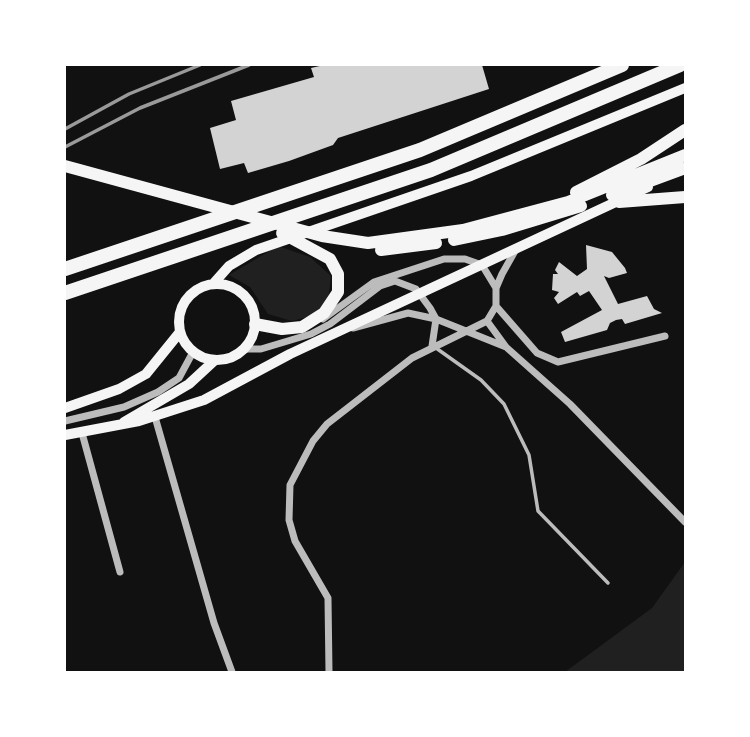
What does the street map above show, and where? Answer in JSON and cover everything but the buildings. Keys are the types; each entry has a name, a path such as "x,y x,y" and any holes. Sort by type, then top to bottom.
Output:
{"highway":[{"path":"65,269 420,150 622,65"},
{"path":"65,293 430,170 680,65"}],"main road":[{"path":"213,284 228,286 242,293 252,306 255,324 244,349 233,357 215,360 193,352 180,332 179,316 184,302 197,290 213,284 229,266 256,250 471,176 685,88"},
{"path":"556,204 640,159 685,130"},
{"path":"65,166 312,240 368,243 463,230 606,189 685,155"},
{"path":"65,435 155,417 204,400 345,329 619,202 685,168"},
{"path":"65,174 282,233 383,250 443,242 558,214 672,174"},
{"path":"619,202 685,197"},
{"path":"255,324 294,329 309,324 330,306 339,283 338,274 330,259 312,240"},
{"path":"65,408 120,390 146,374 180,332"},
{"path":"119,425 190,384 215,360"}],"street":[{"path":"329,672 328,598 295,541 289,520 290,485 313,441 327,424 432,346 487,321 496,306 496,288 516,249"},
{"path":"309,324 334,313 374,282 417,266 457,258 482,265 496,288"},
{"path":"244,349 261,349 311,334 330,324 380,286 402,282 420,294 436,319 432,346"},
{"path":"496,306 537,353 558,362 665,336"},
{"path":"345,329 399,313 436,319 506,347"},
{"path":"487,321 506,347 570,404 685,522"},
{"path":"65,421 124,407 158,391 179,378 193,352"},
{"path":"155,417 214,623 232,672"},
{"path":"82,433 120,572"}],"lane":[{"path":"432,346 481,380 504,404 529,455 538,511 608,583"}],"shaded area":[{"path":"278,246 310,257 331,276 328,300 321,310 292,321 268,314 250,287 229,275"},
{"path":"685,562 685,672 565,672 652,608"}],"railway":[{"path":"65,129 129,94 200,65"},
{"path":"65,147 140,108 249,65"}]}
